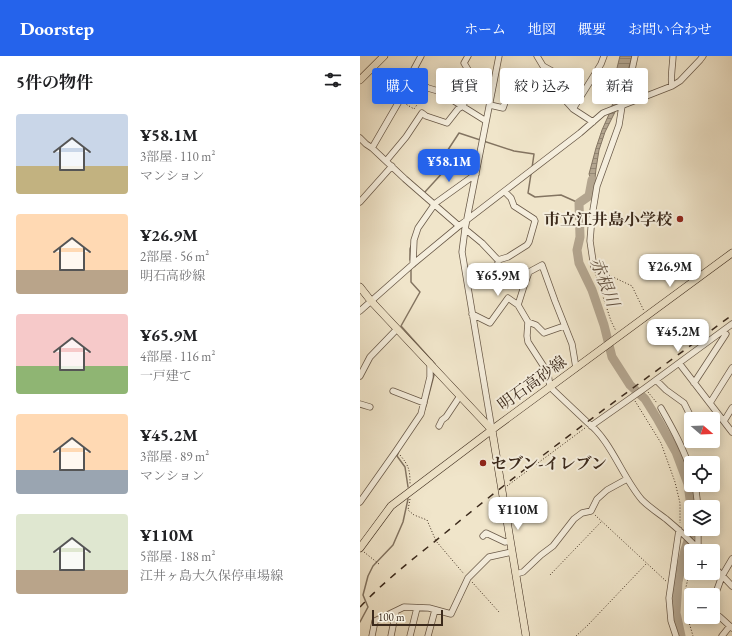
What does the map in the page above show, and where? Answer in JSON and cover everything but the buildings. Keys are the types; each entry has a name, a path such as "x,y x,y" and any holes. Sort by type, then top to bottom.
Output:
{"main road":[{"path":"360,80 384,56"},
{"name":"明石高砂線","path":"361,549 391,506 732,253"},
{"path":"360,287 371,301 492,430 526,636"}],"street":[{"path":"414,68 421,56"},
{"path":"386,161 406,137 422,113 426,116 447,123 458,109 463,106 473,78 464,63 468,56"},
{"path":"467,221 499,56"},
{"path":"537,56 543,66 546,68"},
{"path":"573,109 601,64 602,56"},
{"path":"594,268 590,241 597,186 619,125 622,106 635,56"},
{"path":"672,86 673,56"},
{"path":"360,311 412,264 462,228 467,221 580,133 603,113 672,86 680,81 703,56"},
{"path":"428,88 438,91 486,121"},
{"path":"372,148 398,104"},
{"path":"490,106 503,108 504,104"},
{"path":"568,104 573,109 593,122"},
{"path":"360,138 434,205 482,243 498,260 498,270 502,276 524,286"},
{"path":"360,202 392,166"},
{"path":"412,264 414,240 418,228 434,205 476,174"},
{"path":"498,260 508,258 527,245 535,221 514,206 505,192"},
{"path":"462,228 462,252 492,430"},
{"path":"518,305 528,272 542,265 572,344 576,368"},
{"path":"472,314 490,323 508,298 518,305 528,322 528,342 548,373 550,388 591,426 605,442 627,479 643,500 679,530 693,544"},
{"path":"528,322 536,325 544,334 564,326"},
{"path":"694,383 724,333 732,324"},
{"path":"360,376 370,357 397,328"},
{"path":"591,426 679,363 724,333"},
{"path":"724,333 732,338"},
{"path":"360,502 421,414 430,377 430,363"},
{"path":"679,363 732,432"},
{"path":"710,403 732,368"},
{"path":"656,380 666,390 684,403 688,412"},
{"path":"393,391 424,403"},
{"path":"439,426 460,396"},
{"path":"360,404 370,407"},
{"path":"661,408 678,437 686,456"},
{"path":"724,421 732,408"},
{"path":"516,574 523,572 553,546 574,519 582,513 591,511 597,499 607,490 627,479"},
{"path":"676,636 671,621 669,598 679,530"},
{"path":"483,536 486,533 505,542 510,541"},
{"path":"372,636 375,621 404,607 429,608 451,614 468,578 489,557 512,552"},
{"path":"718,588 722,576 729,570 732,558"},
{"path":"722,576 732,586"},
{"path":"410,636 417,608"},
{"path":"428,636 435,610"},
{"path":"391,636 396,611"},
{"path":"720,617 731,627 722,636"}],"path":[{"path":"405,104 414,109 417,104"},
{"path":"594,268 632,286 646,317"},
{"path":"594,268 611,321 620,337"},
{"path":"645,388 661,408"},
{"path":"632,398 661,443 675,482 680,503 679,530"},
{"path":"502,490 588,426 591,426"},
{"path":"396,452 405,461 410,470 411,491 408,510 414,515 427,520 436,541 499,612"},
{"path":"591,511 670,586"},
{"path":"550,575 601,521"},
{"path":"361,549 379,564"},
{"path":"576,636 588,626 646,563"},
{"path":"688,580 686,587 686,612 693,636"}],"shaded area":[{"path":"620,56 632,56 629,68 617,68"},
{"path":"613,104 617,104 599,150 595,178 590,192 591,179 589,174 602,130"}],"waterway":[{"path":"424,193 445,170 440,162 459,133 514,151 534,154 532,168"},
{"path":"531,174 528,193 535,197 561,195 579,203"},
{"name":"赤根川","path":"592,180 589,196 579,203 580,237 577,250 579,263 592,290 604,325 612,357 630,385 645,399 676,452 688,484 690,500"},
{"path":"410,260 411,246"},
{"path":"411,268 411,282 420,292 401,326 435,364 435,366"},
{"path":"425,409 434,372"},
{"path":"399,451 397,456 405,467 408,487"},
{"path":"360,622 368,607 363,595 368,576 373,566 393,545 403,522 408,499"},
{"name":"赤根川","path":"681,636 676,613 678,582 690,536"}],"railway":[{"path":"360,607 395,574 524,470 732,315"}],"place":[{"name":"市立江井島小学校","path":"680,219"},
{"name":"セブン-イレブン","path":"483,463"}]}
